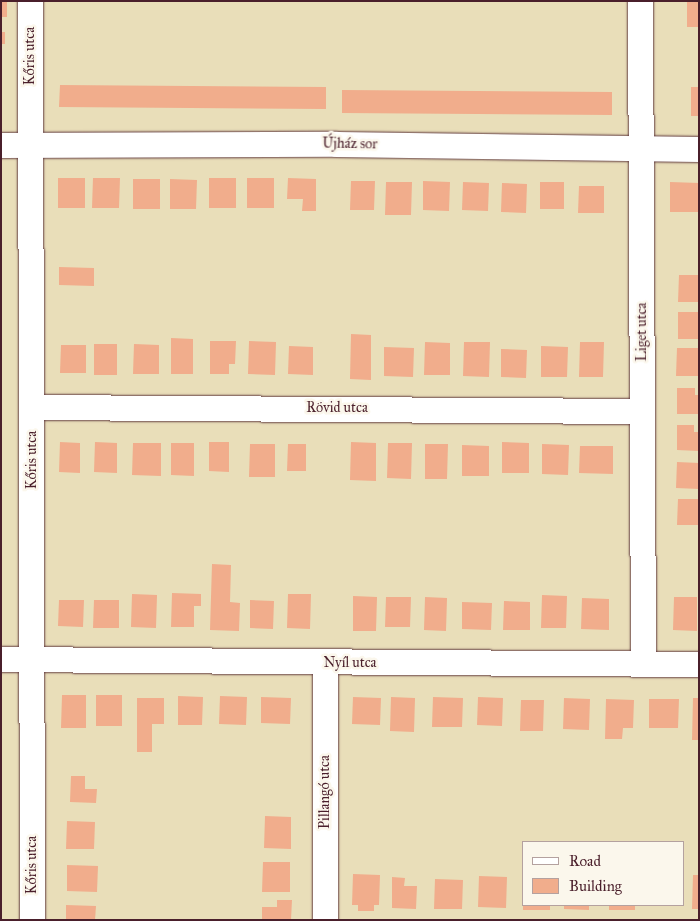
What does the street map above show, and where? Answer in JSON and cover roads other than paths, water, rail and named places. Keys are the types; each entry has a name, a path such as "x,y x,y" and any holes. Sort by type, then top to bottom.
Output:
{"street":[{"name":"Kőris utca","path":"30,1 33,406 32,920"},
{"name":"Liget utca","path":"640,1 643,663"},
{"name":"Újház sor","path":"1,145 336,144 699,149"},
{"name":"Rövid utca","path":"33,406 642,411"},
{"name":"Nyíl utca","path":"1,659 325,663 699,664"},
{"name":"Pillangó utca","path":"325,663 325,920"}]}
